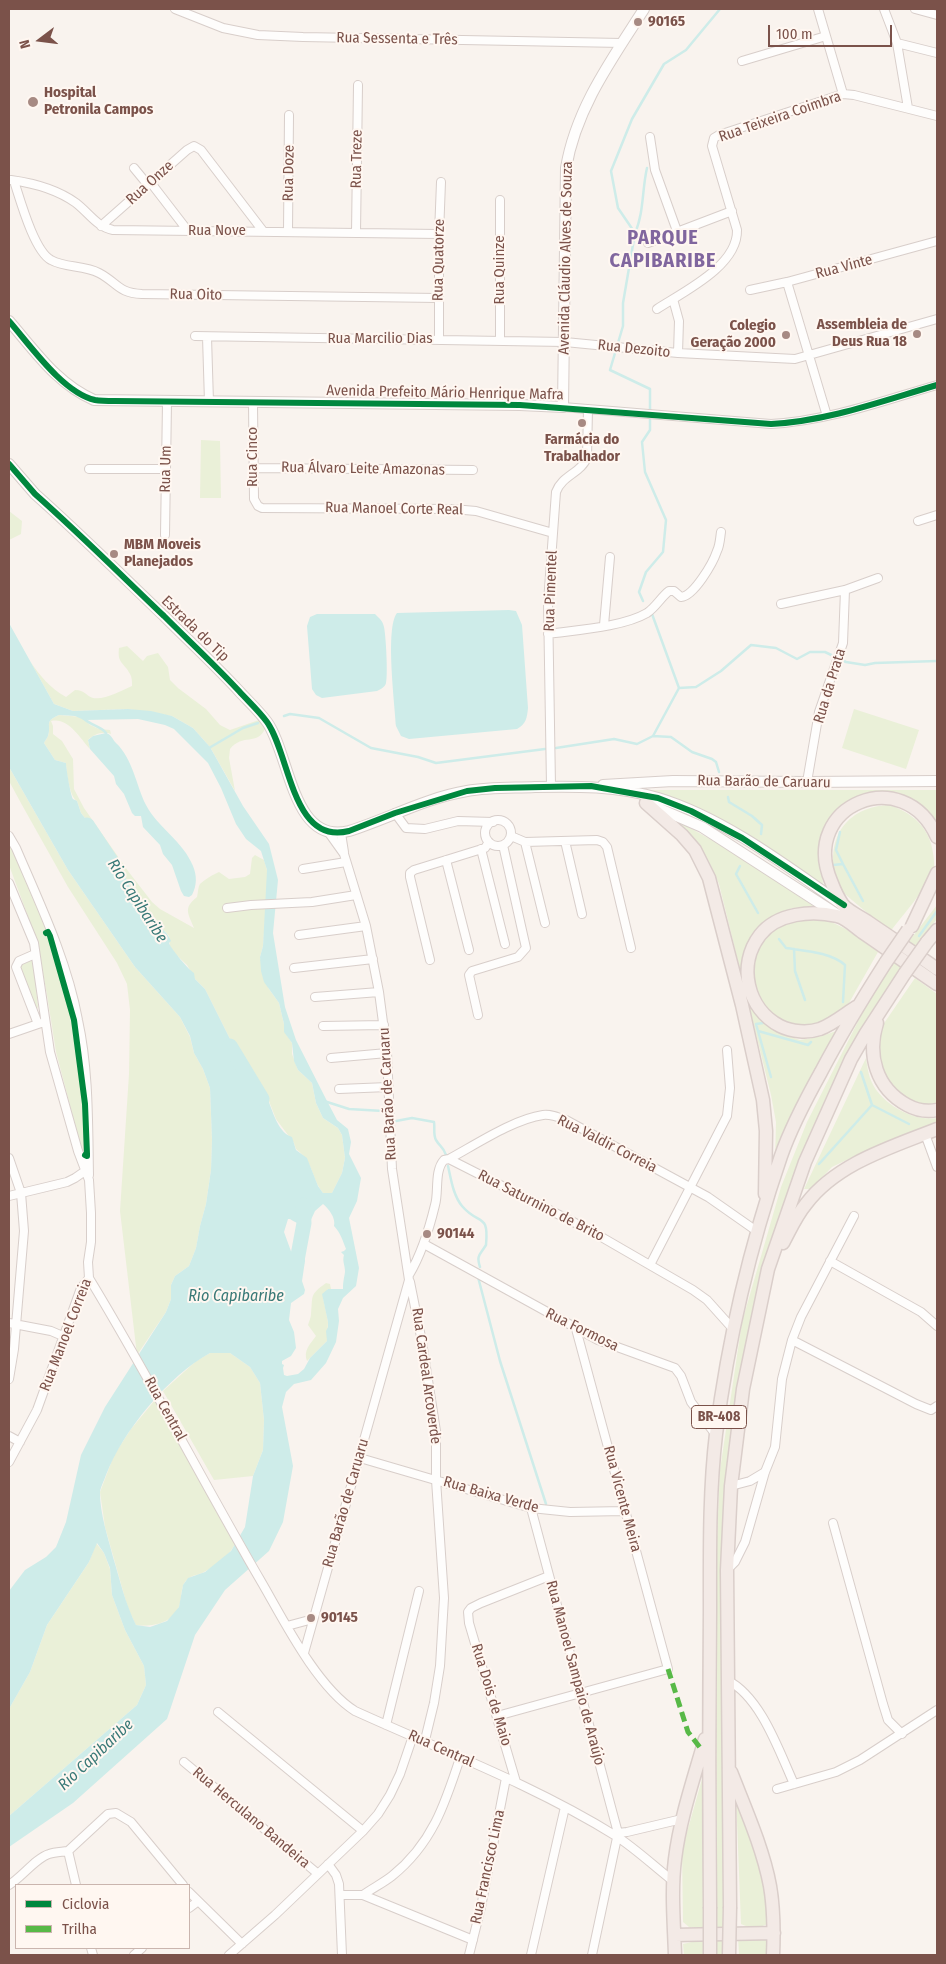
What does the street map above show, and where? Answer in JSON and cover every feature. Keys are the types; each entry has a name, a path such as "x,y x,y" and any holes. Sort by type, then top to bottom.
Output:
{"highway":[{"path":"937,838 924,814 914,807 901,801 876,798 860,802 840,815 832,826 824,851 825,863 841,911 937,984"},
{"path":"646,803 696,850 709,878 742,1005 763,1100 767,1162 763,1216"},
{"path":"910,928 937,873"},
{"name":"BR-408","path":"710,1955 709,1724 712,1490 716,1435 733,1328 758,1232 782,1155 807,1099 857,1006 910,928 937,893"},
{"path":"857,1006 820,1029 789,1030 770,1021 750,994 746,976 754,945 760,934 777,921 793,915 841,911 937,969"},
{"name":"BR-408","path":"729,1955 727,1570 731,1486 744,1389 768,1269 806,1162 851,1059 905,973 937,930"},
{"path":"883,1006 873,1036 873,1051 876,1069 883,1085 895,1098 912,1108 937,1110"},
{"path":"768,1269 795,1219 821,1187 844,1170 879,1152 937,1129"},
{"path":"676,1955 673,1882 676,1851 682,1819 709,1724"},
{"path":"728,1764 766,1869 772,1902 773,1955"},
{"path":"674,1935 774,1933"}],"street":[{"name":"Rua Sessenta e Três","path":"175,9 224,28 258,35 313,38 622,43"},
{"name":"Avenida Cláudio Alves de Souza","path":"564,407 566,168 570,144 579,117 644,9"},
{"path":"818,9 843,94"},
{"path":"884,9 896,43 908,108"},
{"path":"915,9 937,15"},
{"path":"742,61 826,36"},
{"path":"896,43 937,53"},
{"name":"Rua Treze","path":"356,233 358,85"},
{"name":"Rua Teixeira Coimbra","path":"657,309 712,273 732,252 737,237 732,211 712,146 714,138 843,94 854,95 937,116"},
{"name":"Rua Doze","path":"288,231 289,115"},
{"path":"650,137 656,170 677,231"},
{"name":"Rua Onze","path":"101,226 187,150 194,146 201,150 263,231"},
{"path":"134,168 150,184 188,230"},
{"path":"11,180 54,191 76,203 101,226"},
{"name":"Rua Oito","path":"11,180 36,240 42,252 49,260 60,264 90,269 101,274 124,292 142,294 438,298"},
{"name":"Rua Quatorze","path":"439,339 438,298 441,182"},
{"name":"Rua Quinze","path":"500,200 500,340"},
{"path":"648,243 732,211"},
{"name":"Rua Nove","path":"101,226 113,230 439,234"},
{"name":"Rua Vinte","path":"750,290 787,282 937,241"},
{"path":"787,282 827,416"},
{"path":"673,299 679,321 678,353"},
{"name":"Rua Dezoito","path":"565,342 678,353 795,360 937,319"},
{"name":"Avenida Prefeito Mário Henrique Mafra","path":"9,321 62,381 78,393 94,400 513,405 564,407 771,424 798,422 827,416 937,385"},
{"name":"Rua Marcilio Dias","path":"194,336 565,342"},
{"path":"208,337 209,402"},
{"name":"Rua Um","path":"165,535 167,402"},
{"name":"Rua Cinco","path":"253,402 254,498 258,506 262,508"},
{"name":"Rua Pimentel","path":"552,786 548,602 556,492 563,480 581,467 587,457 588,409"},
{"name":"Estrada do Tip","path":"9,464 35,494 217,668 262,716 274,736 306,816 312,824 330,833"},
{"name":"Rua Álvaro Leite Amazonas","path":"254,468 473,470"},
{"path":"89,469 166,469"},
{"name":"Rua Manoel Corte Real","path":"262,508 454,508 476,511 553,533"},
{"path":"918,521 937,516"},
{"path":"548,634 630,619 648,612 669,591 674,591 683,597 693,590 704,576 718,552 721,532"},
{"path":"604,625 610,557"},
{"path":"781,604 845,590 878,578"},
{"name":"Rua da Prata","path":"807,782 819,712 843,643 845,590"},
{"name":"Rua Barão de Caruaru","path":"330,833 341,833 364,826 395,813 467,791 672,781 937,781"},
{"path":"574,786 646,803 702,827 841,911"},
{"name":"Rua Barão de Caruaru","path":"591,786 658,798 692,811 742,838 841,911"},
{"path":"395,813 406,828 415,830 458,821 501,821 508,825 511,836"},
{"path":"472,822 486,830 489,842 495,846 503,845 511,836"},
{"path":"486,830 494,822"},
{"name":"Rua Barão de Caruaru","path":"304,1653 409,1278 392,1169 387,1054 379,992 366,926 345,858 330,833"},
{"path":"304,869 345,858 341,833"},
{"path":"9,836 16,848 57,946 79,1020 88,1107 89,1180"},
{"path":"511,836 525,842 597,840 603,842 607,847 631,948"},
{"path":"565,841 582,914"},
{"path":"430,960 410,873 414,870 485,848 489,842"},
{"path":"525,842 544,923"},
{"path":"478,1015 469,975 472,971 518,957 526,948 503,845"},
{"path":"481,849 505,944"},
{"path":"446,860 469,950"},
{"name":"Rua Manoel Correia","path":"9,882 30,932 35,954 41,1023 89,1180 91,1222 89,1278 81,1288 65,1337 37,1410 9,1462"},
{"path":"227,908 356,895"},
{"path":"299,935 366,926"},
{"path":"9,1034 41,1023 16,967 20,961 35,954"},
{"path":"294,968 372,959"},
{"path":"315,997 379,992"},
{"path":"323,1026 384,1025"},
{"path":"650,1266 727,1116 729,1101 726,1050"},
{"path":"331,1058 387,1054"},
{"path":"340,1089 388,1086"},
{"name":"Rua Valdir Correia","path":"449,1159 514,1125 543,1115 554,1116 566,1120 724,1206 758,1232"},
{"path":"925,1134 937,1167"},
{"path":"9,1158 21,1192 24,1231 12,1323 14,1349 9,1379"},
{"path":"409,1278 424,1244 436,1203 440,1166 444,1160 449,1159"},
{"name":"Rua Saturnino de Brito","path":"449,1159 592,1231 708,1300 733,1328"},
{"path":"9,1196 67,1182 85,1171"},
{"path":"727,1570 735,1562 745,1542 765,1472 775,1447 782,1379 792,1340 801,1317 854,1216"},
{"name":"Rua Formosa","path":"424,1244 598,1340 675,1368 681,1376 691,1402 716,1435"},
{"path":"830,1261 921,1312 937,1326"},
{"name":"Rua Central","path":"89,1278 127,1339 254,1570 287,1626 327,1687 343,1704 516,1782 618,1835 673,1882"},
{"name":"Rua Cardeal Arcoverde","path":"409,1278 417,1313 436,1431 436,1480 444,1598 440,1666 434,1703 424,1740"},
{"path":"400,1313 417,1313"},
{"path":"12,1323 50,1331 65,1337"},
{"name":"Rua Vicente Meira","path":"576,1328 668,1668 581,1692"},
{"path":"792,1340 916,1404 931,1410 937,1406"},
{"path":"9,1436 20,1442"},
{"name":"Rua Baixa Verde","path":"360,1458 531,1508 570,1512 625,1510"},
{"path":"731,1486 750,1481 765,1472"},
{"name":"Rua Manoel Sampaio de Araújo","path":"531,1508 618,1835"},
{"path":"833,1523 888,1720 902,1734"},
{"name":"Rua Dois de Maio","path":"516,1782 469,1623 468,1612 471,1608 549,1576"},
{"path":"386,1725 419,1591"},
{"path":"287,1626 313,1618"},
{"path":"727,1680 742,1689 752,1701 771,1733 794,1784"},
{"path":"497,1716 581,1692"},
{"path":"777,1789 836,1772 860,1760 937,1710"},
{"path":"218,1712 363,1831"},
{"path":"229,1955 275,1915 363,1831 378,1814 400,1774 413,1736"},
{"path":"363,1895 392,1875 423,1843 445,1804 460,1758"},
{"name":"Rua Herculano Bandeira","path":"184,1762 317,1873"},
{"name":"Rua Francisco Lima","path":"469,1955 481,1907 506,1778"},
{"path":"531,1955 565,1807"},
{"path":"9,1886 20,1879 41,1858 49,1854 68,1850 108,1814 116,1813 131,1822 182,1884"},
{"path":"592,1955 618,1835 682,1819"},
{"path":"68,1850 76,1884"},
{"path":"328,1864 336,1875 341,1895 342,1955"},
{"path":"190,1893 242,1944"},
{"path":"341,1895 363,1895 473,1940"},
{"path":"190,1907 197,1902"}],"green space":[{"path":"201,440 220,441 221,498 200,498"},
{"path":"9,511 22,521 21,534 9,540"},
{"path":"127,646 143,661 147,656 158,653 168,667 170,680 206,709 220,725 230,730 259,720 265,729 262,734 254,739 235,744 230,749 229,758 235,791 210,747 193,728 172,716 128,709 73,711 54,704 30,661 55,690 66,697 75,690 81,691 93,698 103,698 132,686 131,675 119,657 119,648"},
{"path":"854,709 919,730 906,769 842,748"},
{"path":"59,715 82,717 90,725 99,729 110,730 111,734 99,734 88,740 90,749 68,725 63,722 51,721 53,734 62,741 73,759 74,789 84,808 128,871 152,902 160,909 194,928 188,908 197,897 200,884 219,872 229,879 245,877 250,874 252,858 255,855 264,860 267,870 267,894 263,946 260,957 269,989 279,1003 285,1032 292,1043 292,1054 298,1070 312,1083 316,1103 323,1118 338,1128 342,1135 345,1158 342,1173 332,1193 323,1193 319,1187 306,1160 296,1149 294,1143 276,1119 265,1091 254,1081 250,1086 241,1072 240,1059 205,989 195,979 187,965 173,952 169,936 149,914 145,904 130,887 122,871 118,870 106,851 98,847 97,833 81,813 77,801 70,790 66,763 55,760 44,743 48,736 51,720"},
{"path":"9,767 68,870 135,967 180,1017 210,1088 211,1170 206,1204 196,1248 189,1266 175,1276 171,1285 171,1299 166,1312 137,1355 120,1211 129,1074 130,1010 127,984 117,963 68,887 22,805 9,781"},
{"path":"644,790 937,790 937,821 925,810 860,799 821,847 823,888 704,810 678,799"},
{"path":"889,805 905,812 924,829 931,844 934,863 930,879 890,932 840,890 833,859 839,832 847,822 858,813"},
{"path":"674,819 726,848 815,907 792,908 770,918 751,937 743,960 754,1010 777,1032 800,1040 822,1036 839,1030 775,1161 776,1122 771,1095 719,884 701,848"},
{"path":"9,840 52,936 76,1018 87,1103 86,1160 56,1052 37,941 9,865"},
{"path":"937,905 937,919 914,950 906,945"},
{"path":"800,919 825,919 846,929 878,952 845,1010 823,1024 793,1026 771,1015 756,994 752,965 763,939 779,925"},
{"path":"33,958 38,1007 36,1011 19,966 20,963"},
{"path":"891,961 904,967 785,1203 733,1417 725,1955 716,1955 717,1538 720,1470 742,1322 781,1187 807,1122 875,988"},
{"path":"915,978 937,994 937,1107 918,1107 883,1081 876,1035"},
{"path":"866,1058 869,1076 880,1095 907,1113 917,1117 937,1118 937,1123 865,1151 832,1167 811,1189 804,1189"},
{"path":"326,1283 330,1284 331,1289 328,1289 323,1297 328,1322 327,1341 307,1361 306,1354 309,1345 316,1336 308,1325 312,1299 314,1293"},
{"path":"210,1353 230,1353 250,1367 260,1383 264,1420 263,1450 253,1476 214,1480 163,1391 196,1361"},
{"path":"155,1400 235,1544 226,1557 218,1564 186,1581 182,1588 180,1603 176,1613 166,1621 155,1625 136,1625 128,1609 105,1527 100,1492 114,1455 131,1429"},
{"path":"96,1543 104,1553 110,1569 112,1595 125,1630 144,1666 146,1685 137,1705 9,1816 9,1709 30,1672 47,1625 89,1562"},
{"path":"704,1772 707,1928 689,1927 683,1922 682,1850"},
{"path":"736,1795 757,1857 771,1922 760,1927 749,1927 741,1924"},
{"path":"738,1936 772,1937 770,1955 739,1955"},
{"path":"705,1939 705,1955 684,1955 683,1944"}],"water":[{"path":"516,611 522,625 528,708 524,723 517,729 409,739 401,736 396,726 391,650 393,621 397,613"},
{"path":"317,614 375,614 379,618 384,627 386,647 387,679 384,687 377,691 322,698 316,695 312,689 307,626 310,617"},
{"name":"Rio Capibaribe","path":"9,623 54,704 73,711 128,709 151,711 172,716 193,728 210,747 243,806 269,844 278,880 273,933 285,1007 296,1040 327,1101 337,1120 348,1129 351,1142 349,1154 361,1178 357,1201 349,1218 359,1268 356,1286 343,1298 338,1309 339,1321 336,1342 326,1363 311,1380 294,1384 286,1392 282,1407 293,1466 283,1522 269,1551 225,1590 195,1635 167,1719 73,1803 9,1847 9,1816 137,1705 146,1685 144,1666 125,1630 112,1595 110,1568 104,1553 97,1543 89,1562 47,1625 30,1672 9,1709 9,1591 25,1570 46,1557 56,1547 66,1522 81,1455 105,1407 166,1312 171,1299 171,1285 175,1276 189,1266 196,1248 206,1204 211,1170 212,1140 210,1088 203,1069 194,1053 190,1036 180,1017 135,967 68,870 9,767","holes":["59,715 75,716 84,720 138,719 174,729 208,763 236,824 246,839 261,851 267,870 263,946 260,957 261,971 264,982 279,1003 284,1032 292,1043 294,1061 298,1070 312,1083 316,1103 323,1118 338,1128 342,1135 345,1158 342,1173 332,1193 323,1193 318,1186 307,1158 296,1150 292,1137 282,1130 278,1124 262,1088 254,1081 250,1085 241,1072 240,1059 205,989 195,979 194,973 173,950 169,943 171,941 165,931 156,923 145,904 133,892 125,874 118,870 112,854 98,847 100,837 81,813 77,801 72,797 66,763 55,760 44,743 48,736 51,720","323,1204 328,1208 333,1217 334,1226 340,1234 346,1249 341,1252 344,1255 345,1270 343,1289 328,1289 322,1294 328,1322 326,1331 327,1341 310,1358 304,1369 298,1374 287,1376 284,1375 282,1361 291,1356 296,1348 294,1332 289,1320 291,1303 304,1294 305,1290 302,1281 305,1261 303,1245 302,1248 298,1247 296,1254 292,1254 284,1232 288,1219 300,1224 307,1223 310,1222 315,1211","210,1353 230,1353 250,1367 260,1383 264,1420 263,1450 253,1476 245,1527 231,1551 205,1572 188,1578 183,1585 179,1607 167,1621 150,1627 136,1625 123,1591 107,1533 101,1509 100,1491 114,1458 135,1423 163,1390 194,1363"]},
{"path":"106,733 122,749 151,813 189,857 196,880 194,891 189,897 184,896 181,891 172,865 163,854 160,845 143,827 141,816 135,816 132,813 124,794 116,784 114,776 90,749 88,740 93,736"}],"waterway":[{"path":"643,601 639,592 646,572 663,552 666,520 645,472 642,442 650,430 650,389 610,370 623,326 623,303 635,233 618,208 611,171 632,119 664,64 686,50 720,9"},
{"path":"635,233 640,217 647,168"},
{"path":"652,614 679,688"},
{"path":"556,748 614,739 637,744 653,736 679,688 696,687 721,671 751,645 776,648 797,659 810,652 825,652 846,662 865,665 937,661"},
{"path":"284,716 290,714 319,718 371,748 418,757 436,763 545,749"},
{"path":"83,718 106,733"},
{"path":"209,748 243,728 258,723"},
{"path":"653,736 671,737 692,752 712,759 716,762 719,772"},
{"path":"728,797 729,802 752,816 762,825 761,834"},
{"name":"Rio Capibaribe","path":"87,825 115,867"},
{"path":"840,832 836,850 843,864"},
{"path":"833,865 843,864 863,901"},
{"path":"740,866 736,874 758,913"},
{"path":"919,936 937,911"},
{"path":"779,939 786,948 832,957 845,965 843,1002"},
{"path":"794,949 795,971 805,1000"},
{"path":"763,1023 756,1024 771,1077"},
{"path":"758,1031 808,1045 811,1042"},
{"name":"Rio Capibaribe","path":"230,1046 262,1099"},
{"path":"861,1072 872,1105 909,1124"},
{"path":"324,1101 349,1109 383,1111"},
{"path":"819,1164 872,1105"},
{"path":"396,1121 412,1118 434,1122 435,1138 446,1155"},
{"path":"448,1166 459,1202 468,1212 482,1221 486,1228 486,1245 480,1253 480,1267"},
{"name":"Rio Capibaribe","path":"296,1266 304,1223 303,1205"},
{"path":"478,1277 500,1361 546,1504"}],"marked path":[{"path":"668,1669 688,1732 702,1750"}],"cycle path":[{"path":"9,321 59,378 83,396 102,401 520,405 771,424 834,415 937,385"},
{"path":"9,464 35,494 164,616 261,714 275,736 295,794 304,812 315,825 330,832 349,831 395,813 467,791 495,788 591,786 658,798 691,811 742,838 844,905"},
{"path":"46,933 48,932 50,936 74,1020 85,1104 87,1156 85,1155"}],"place":[{"name":"90165","path":"638,22"},
{"name":"Hospital Petronila Campos","path":"33,102"},
{"name":"Assembleia de Deus Rua 18","path":"917,334"},
{"name":"Colegio Geração 2000","path":"786,335"},
{"name":"Farmácia do Trabalhador","path":"582,423"},
{"name":"MBM Moveis Planejados","path":"114,554"},
{"name":"90144","path":"427,1234"},
{"name":"90145","path":"311,1618"}],"district":[{"name":"PARQUE CAPIBARIBE","path":"663,250"}]}
